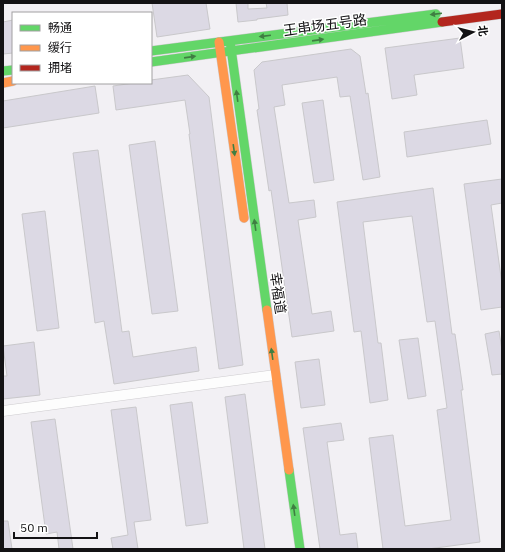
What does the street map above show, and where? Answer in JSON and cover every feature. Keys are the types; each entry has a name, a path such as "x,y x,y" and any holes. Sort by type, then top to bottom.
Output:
{"street":[{"name":"王串场五号路","path":"152,51 502,5"},
{"name":"王串场五号路","path":"152,62 502,14"},
{"name":"幸福道","path":"230,41 292,549"},
{"path":"219,42 245,226"},
{"name":"幸福道","path":"262,344 271,375 300,549"},
{"path":"3,411 271,375"}],"building":[{"path":"152,3 206,3 210,29 157,37"},
{"path":"236,3 248,3 248,9 267,8 266,3 287,3 288,15 238,22"},
{"path":"12,20 12,53 3,54 3,22"},
{"path":"460,38 464,68 414,75 417,95 392,99 385,48"},
{"path":"351,49 360,56 366,94 368,93 380,177 363,180 350,96 340,97 337,77 282,85 285,105 274,107 289,203 314,200 316,217 298,220 312,314 331,311 334,331 292,337 271,190 269,191 257,110 259,109 254,70 262,62"},
{"path":"188,75 209,97 243,365 219,369 185,100 116,110 113,86 127,84 152,84 152,80"},
{"path":"95,86 99,113 3,128 3,101"},
{"path":"323,100 334,180 314,183 302,103"},
{"path":"487,120 491,144 407,157 404,132"},
{"path":"155,141 178,311 152,314 129,145"},
{"path":"98,150 122,332 129,331 133,357 196,347 199,371 114,384 104,321 95,323 73,153"},
{"path":"502,179 502,203 491,205 502,284 502,307 481,310 464,184"},
{"path":"433,188 452,334 455,334 463,390 461,390 480,542 428,549 383,549 369,438 393,435 405,526 451,520 437,410 447,408 435,321 427,322 412,216 363,222 378,343 381,343 388,400 370,403 361,331 354,332 337,202"},
{"path":"45,211 59,328 37,331 22,214"},
{"path":"499,331 502,350 502,374 492,375 485,334"},
{"path":"418,338 426,396 408,399 399,340"},
{"path":"34,342 40,395 3,399 3,376 7,376 3,346"},
{"path":"319,359 325,405 301,408 295,362"},
{"path":"245,394 265,549 244,549 225,397"},
{"path":"192,402 208,523 186,526 170,405"},
{"path":"136,407 151,520 134,522 138,549 113,549 111,538 128,535 111,410"},
{"path":"55,419 73,549 59,549 57,532 46,534 31,422"},
{"path":"341,423 344,440 327,442 340,535 356,533 358,549 320,549 303,428"},
{"path":"3,521 8,521 12,549 3,549"}],"traffic: fast":[{"path":"152,51 436,14"},
{"path":"152,62 442,22"},
{"path":"230,41 267,310"},
{"path":"3,71 12,70"},
{"path":"289,470 300,549"}],"traffic: slow":[{"path":"219,42 244,218"},
{"path":"3,83 12,81"},
{"path":"267,310 289,470"}],"traffic: jam":[{"path":"442,22 502,14"}]}
